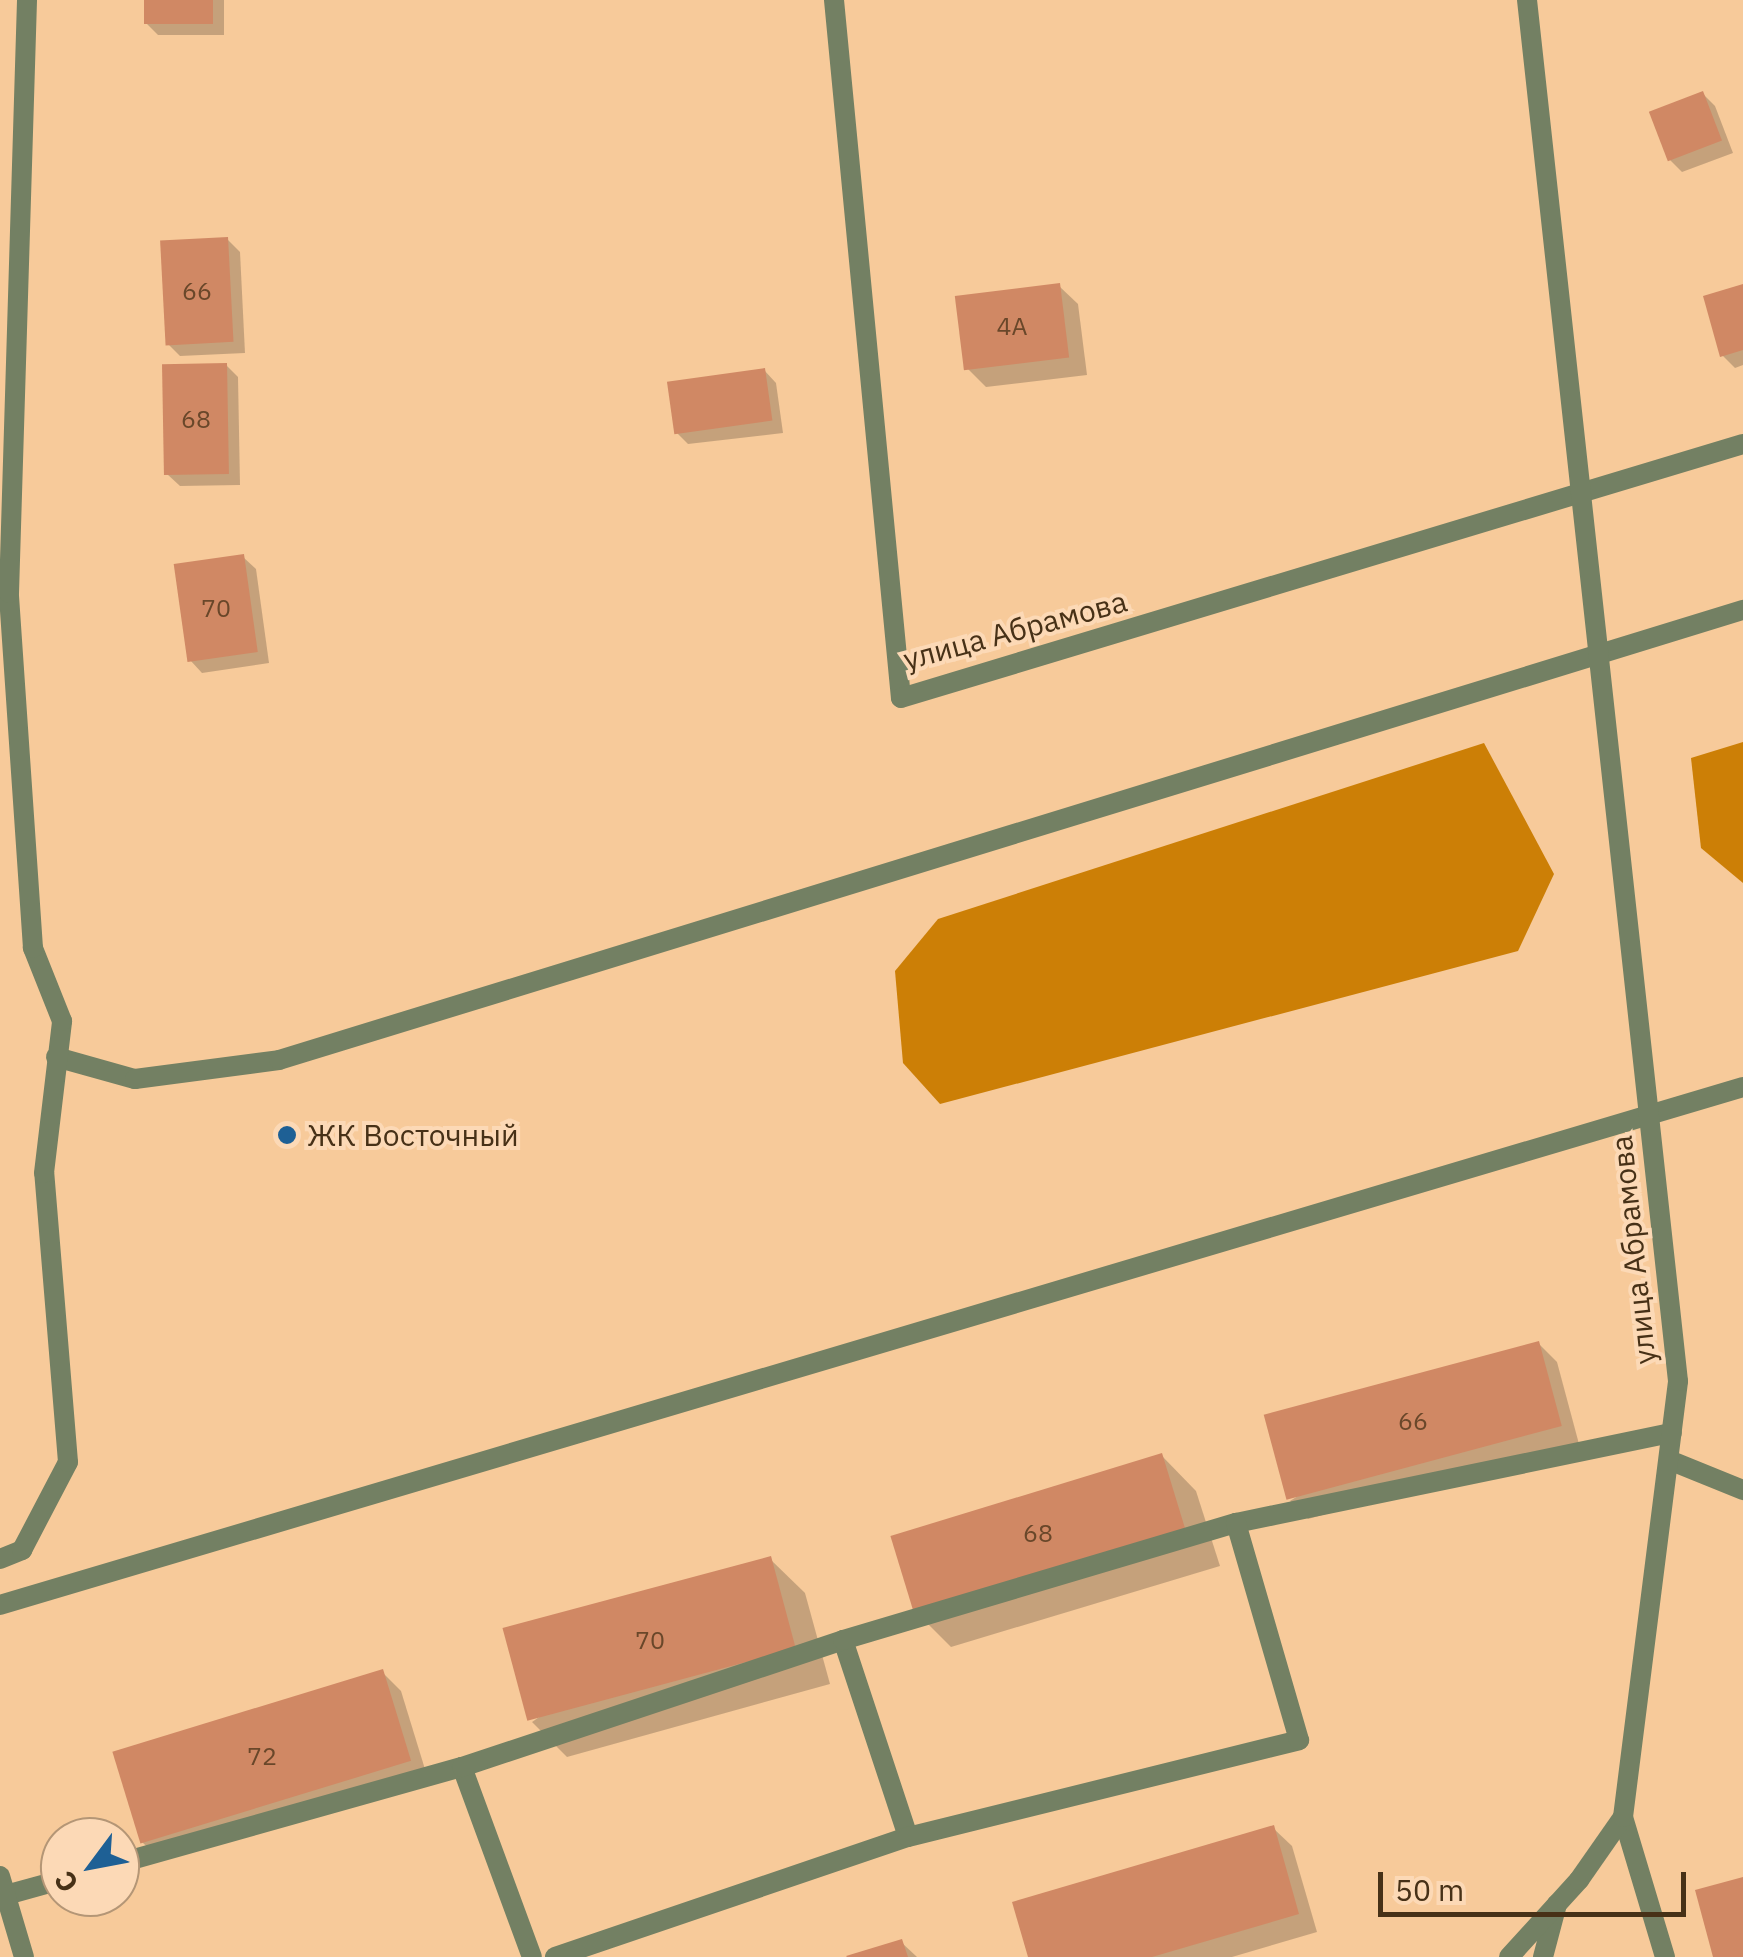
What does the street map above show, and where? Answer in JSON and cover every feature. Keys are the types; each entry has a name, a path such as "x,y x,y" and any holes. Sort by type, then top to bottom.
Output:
{"street":[{"path":"0,1558 22,1550 68,1462 44,1173 62,1021 33,948 9,594 27,0"},
{"name":"улица Абрамова","path":"834,0 901,698 1581,494"},
{"name":"улица Абрамова","path":"1508,1957 1557,1904 1623,1817 1678,1381 1527,0"},
{"path":"1581,494 1743,444"},
{"path":"56,1056 136,1079 279,1060 1743,610"},
{"path":"0,1606 1649,1119 1743,1087"},
{"path":"140,1857 462,1767 842,1640 1236,1523 1672,1433"},
{"path":"1669,1460 1743,1490"},
{"path":"554,1957 908,1837 1298,1740 1236,1523"},
{"path":"842,1640 908,1837"},
{"path":"462,1767 532,1957"},
{"path":"1623,1817 1665,1957"},
{"path":"24,1957 3,1886 40,1882"},
{"path":"1543,1957 1557,1904"}],"shaded area":[{"path":"1743,742 1743,883 1701,848 1691,758"},
{"path":"1484,743 1554,874 1518,951 940,1104 903,1063 895,971 938,919"}],"building":[{"path":"144,0 213,0 213,24 144,24"},
{"path":"1703,91 1722,140 1668,161 1649,112"},
{"path":"228,237 233,342 166,345 160,241"},
{"path":"1060,283 1069,357 964,370 955,296"},
{"path":"1743,284 1743,350 1720,357 1703,296"},
{"path":"227,363 229,474 164,475 162,364"},
{"path":"765,368 772,420 674,434 667,382"},
{"path":"244,554 258,652 187,662 174,564"},
{"path":"1539,1341 1562,1426 1286,1500 1264,1415"},
{"path":"1162,1453 1186,1532 915,1615 890,1536"},
{"path":"771,1556 796,1649 527,1721 502,1628"},
{"path":"383,1669 411,1761 140,1844 140,1817 132,1817 112,1752"},
{"path":"1274,1825 1299,1914 1152,1957 1028,1957 1012,1902"},
{"path":"1743,1877 1743,1957 1713,1957 1695,1890"},
{"path":"902,1939 908,1957 846,1956"}],"place":[{"name":"ЖК Восточный","path":"287,1135"}]}
